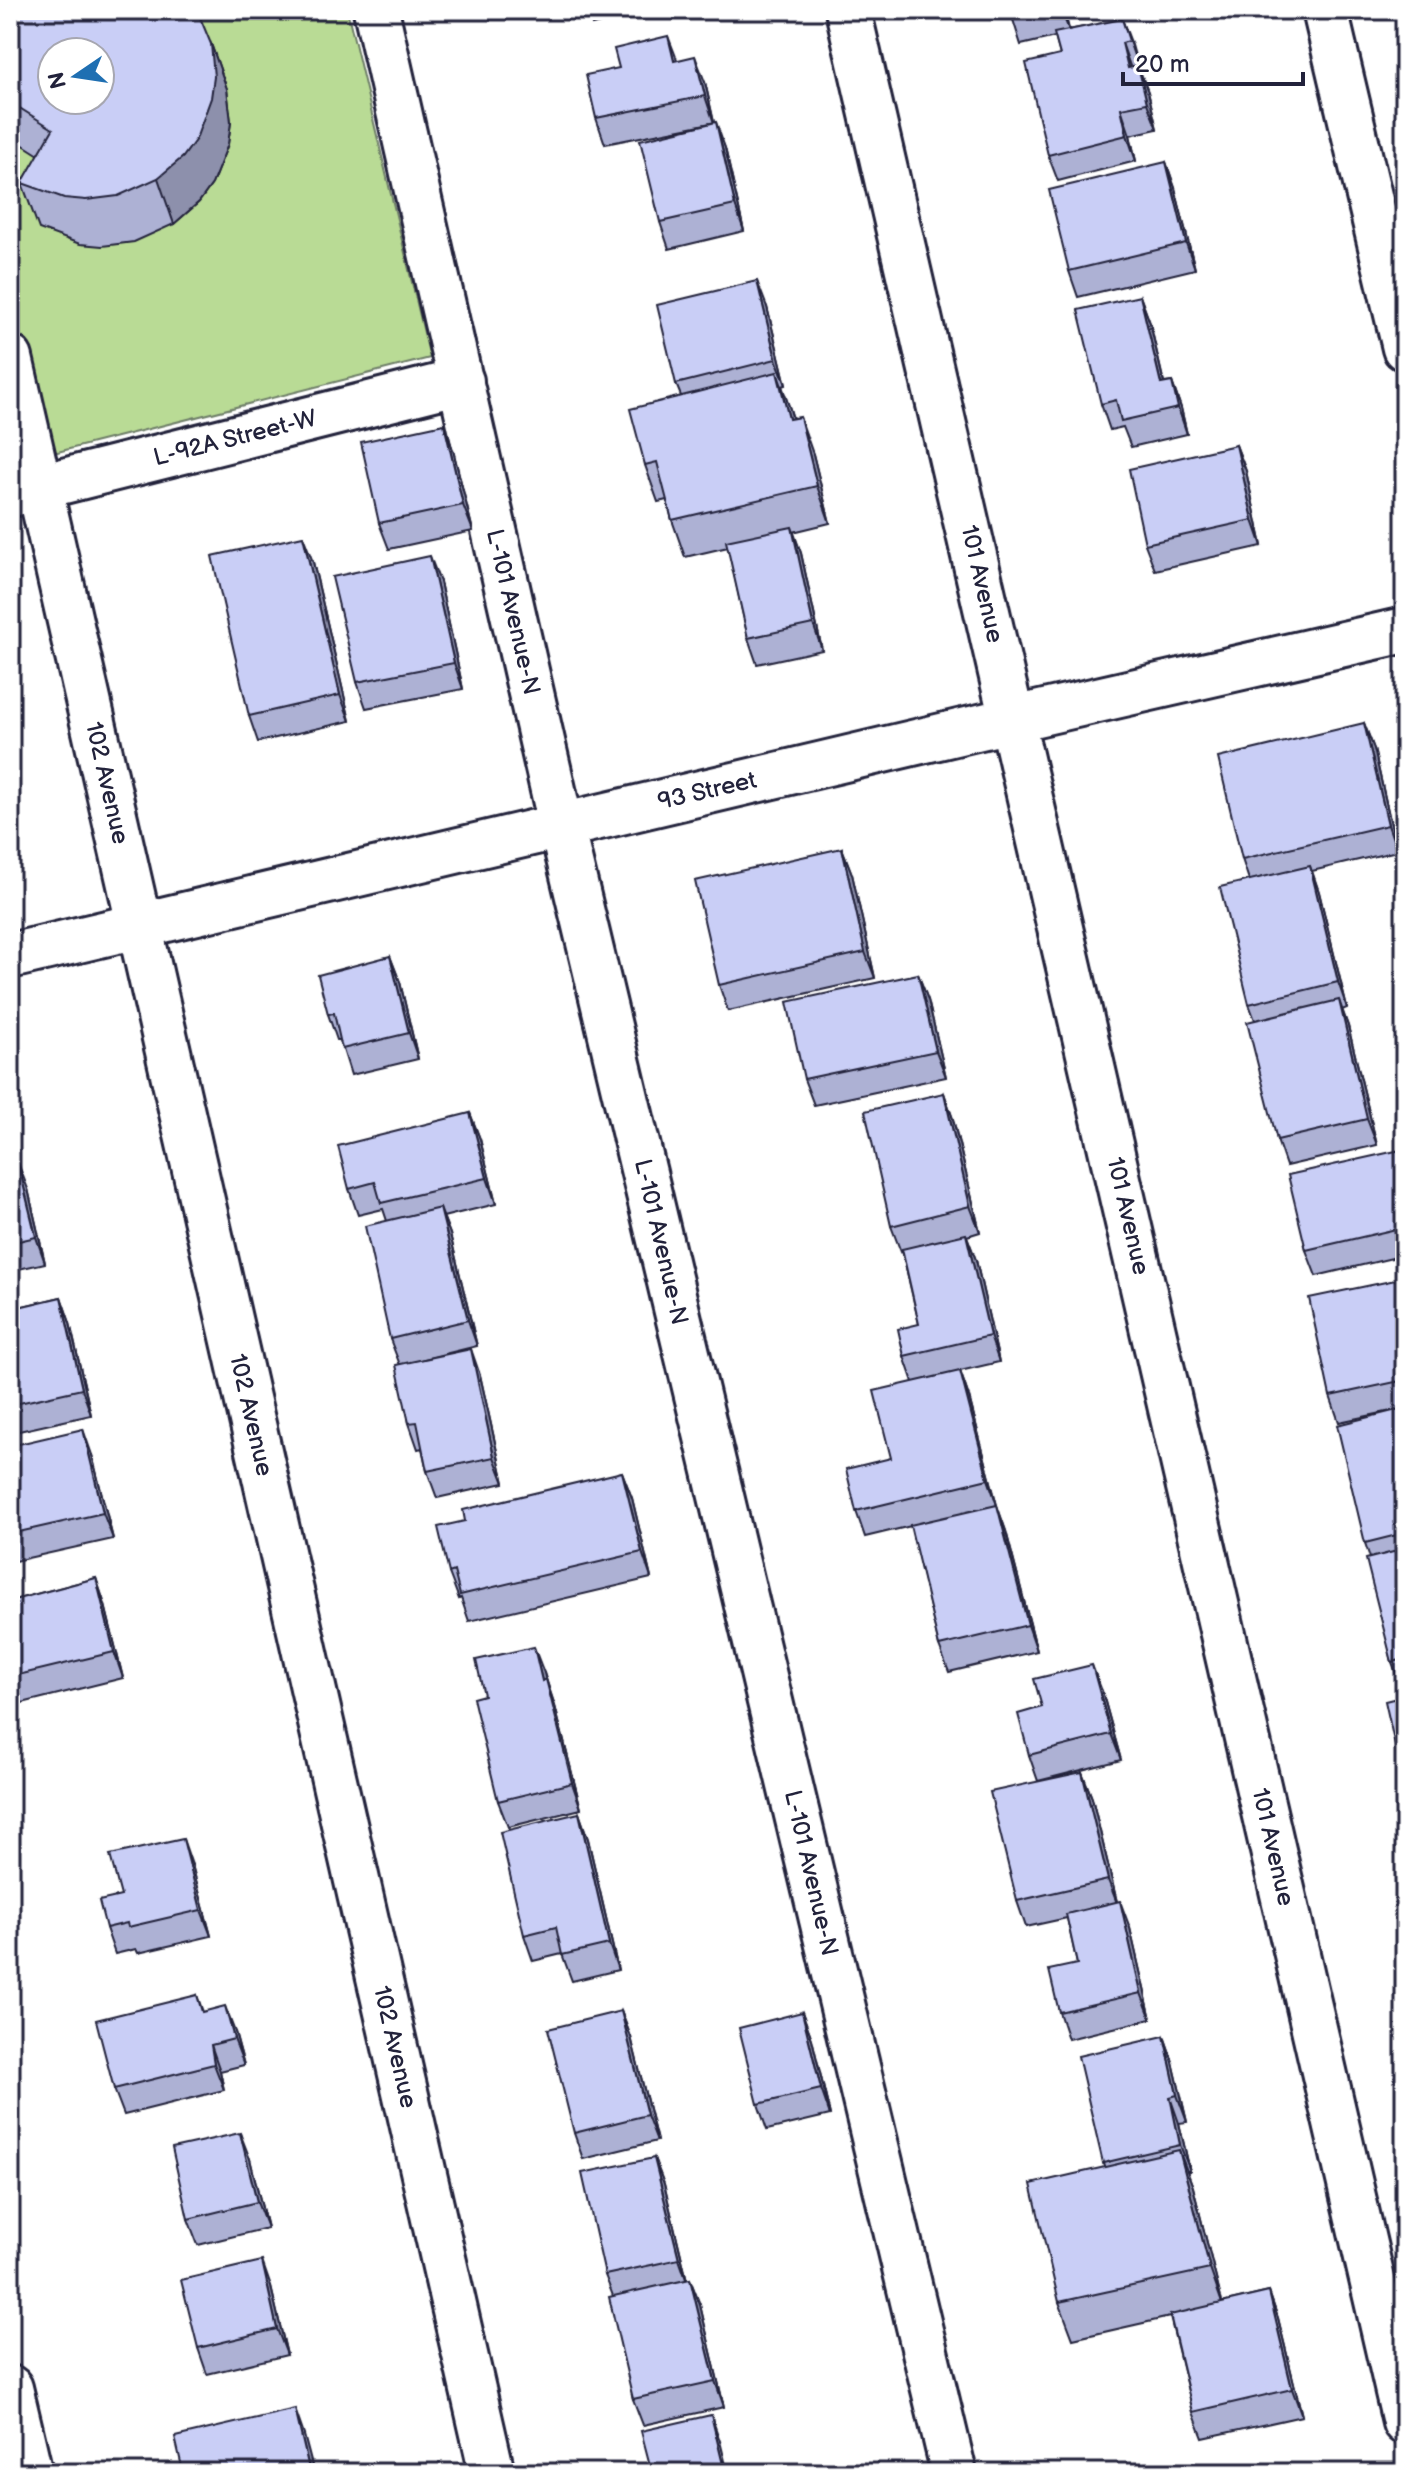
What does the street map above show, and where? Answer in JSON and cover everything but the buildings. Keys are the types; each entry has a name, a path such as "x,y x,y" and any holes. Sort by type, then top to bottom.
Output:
{"street":[{"name":"L-101 Avenue-N","path":"376,10 561,825 954,2473"},
{"name":"101 Avenue","path":"848,10 1405,2422"},
{"path":"1325,10 1405,348"},
{"name":"102 Avenue","path":"10,358 25,491 139,925 492,2473"},
{"name":"L-92A Street-W","path":"25,491 461,381"},
{"name":"93 Street","path":"10,956 1405,630"},
{"path":"10,2388 30,2473"}],"green space":[{"path":"10,10 347,10 430,358 10,464"}]}
